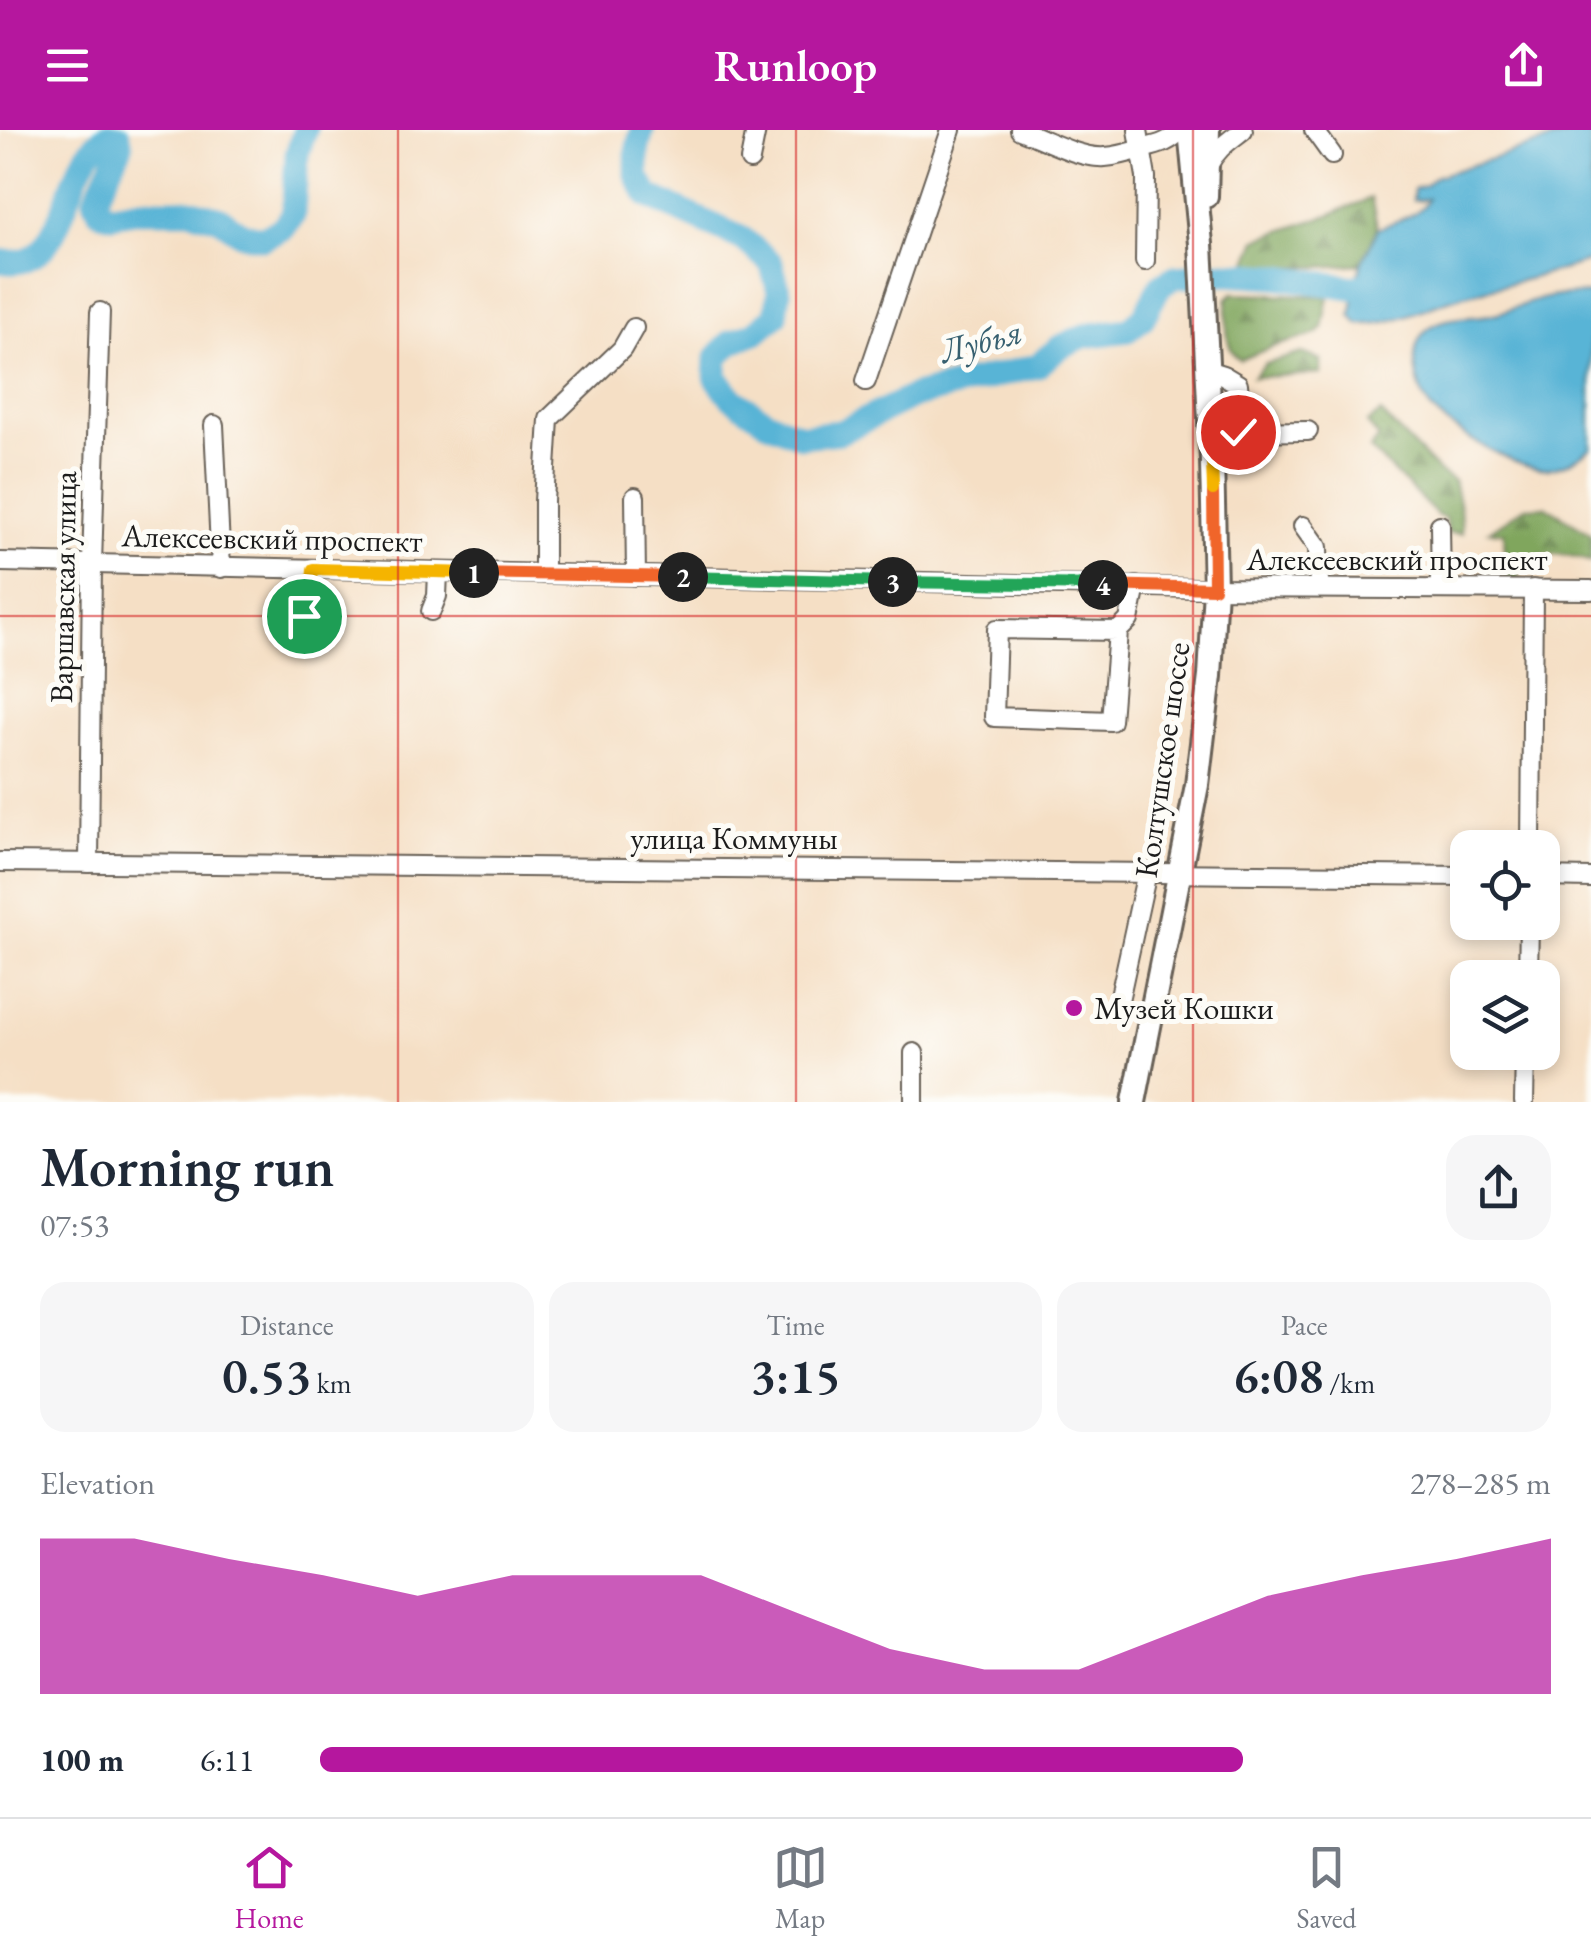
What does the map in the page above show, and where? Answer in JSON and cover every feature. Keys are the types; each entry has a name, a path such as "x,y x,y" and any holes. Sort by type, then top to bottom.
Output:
{"main road":[{"path":"1190,130 1200,166"},
{"path":"1200,166 1208,130"},
{"name":"Колтушское шоссе","path":"1134,1102 1181,872 1210,676 1214,588 1212,461 1200,166"}],"street":[{"path":"750,160 756,130"},
{"path":"866,381 952,130"},
{"path":"1020,130 1106,158 1160,144 1180,130"},
{"path":"1138,130 1146,194 1145,261"},
{"path":"1140,150 1176,151 1200,166 1244,130"},
{"path":"1314,130 1332,155"},
{"name":"Варшавская улица","path":"89,862 100,312"},
{"path":"544,574 548,412 622,349 634,328"},
{"path":"1207,370 1238,384 1241,424 1236,438 1212,461"},
{"path":"214,425 221,568"},
{"path":"1238,432 1308,431"},
{"path":"635,497 642,564"},
{"path":"1440,525 1441,589"},
{"path":"1303,526 1318,547 1320,588"},
{"name":"Алексеевский проспект","path":"0,562 544,574 642,564 1136,586 1591,590"},
{"path":"304,616 313,569"},
{"path":"431,611 437,596 438,572"},
{"path":"1118,631 997,629 994,717 1110,722 1118,631 1129,620 1136,586"},
{"path":"1531,830 1533,589"},
{"name":"улица Коммуны","path":"0,862 1450,876"},
{"path":"1118,1005 1147,872"},
{"path":"1560,877 1591,878"},
{"path":"914,1052 914,1102"},
{"path":"1524,1102 1525,1070"}],"green space":[{"path":"1371,198 1378,229 1361,264 1246,267 1257,239"},
{"path":"1233,293 1329,296 1323,328 1317,334 1240,360 1234,355 1227,332 1227,299"},
{"path":"1302,353 1321,360 1321,374 1253,377 1265,364"},
{"path":"1381,413 1439,472 1454,481 1462,533 1447,533 1445,518 1438,516 1370,449 1379,438 1367,423"},
{"path":"1546,506 1591,534 1591,562 1545,554 1520,564 1518,581 1506,582 1504,532 1489,531 1525,507"}],"water":[{"path":"1591,130 1591,261 1455,298 1395,319 1358,324 1351,315 1361,264 1378,229 1424,205 1428,199 1413,200 1414,189 1434,177"},
{"path":"1591,294 1591,448 1582,455 1550,468 1523,464 1473,440 1429,406 1419,387 1415,353 1429,328 1446,320 1494,314 1551,297"}],"waterway":[{"name":"Лубья","path":"0,261 23,261 40,251 53,234 80,168 92,148 108,135 119,137 121,146 95,200 100,212 112,215 140,210 190,210 221,219 242,234 263,238 281,229 293,215 297,154 305,130"},
{"name":"Лубья","path":"642,130 637,176 648,196 743,239 771,263 779,292 776,315 756,332 731,342 717,357 716,377 731,397 766,421 801,436 840,432 914,396 1037,366 1060,347 1084,336 1128,330 1143,318 1160,286 1175,277 1226,273 1356,288 1383,275"}],"place":[{"name":"Музей Кошки","path":"1074,1008"}],"route":[{"path":"304,616 313,569 1214,588 1212,461 1238,432"}]}
